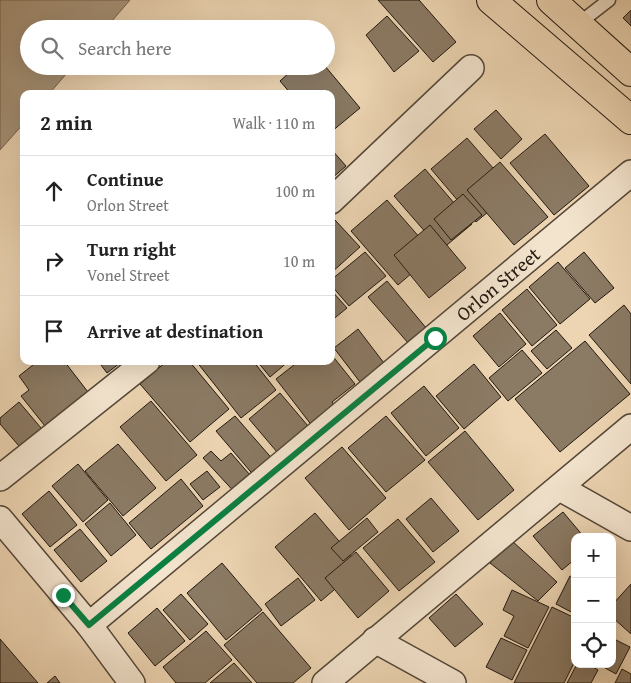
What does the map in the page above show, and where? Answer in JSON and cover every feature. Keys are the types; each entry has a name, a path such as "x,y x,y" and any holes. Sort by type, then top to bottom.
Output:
{"main road":[{"path":"491,0 631,120"},
{"path":"550,0 631,72"},
{"path":"547,49 578,24"}],"street":[{"path":"335,196 471,68"},
{"name":"Orlon Street","path":"89,625 631,173"},
{"path":"0,478 142,365"},
{"path":"325,683 631,427"},
{"path":"560,488 631,528"},
{"path":"0,519 89,625 132,683"},
{"path":"376,640 452,683"}],"lane":[{"path":"578,24 609,0"}],"shaded area":[{"path":"0,0 130,0 113,20 20,20 20,75 65,75 52,90 20,90 20,128 0,150"}],"building":[{"path":"378,0 419,0 456,42 433,62"},
{"path":"631,10 631,26 623,18"},
{"path":"387,16 419,51 394,72 366,35"},
{"path":"287,75 332,75 360,108 335,129 335,90 288,90 280,81"},
{"path":"496,110 522,139 501,159 474,129"},
{"path":"545,134 589,186 554,215 510,163"},
{"path":"467,138 513,191 476,222 431,169"},
{"path":"335,154 346,166 335,176"},
{"path":"500,162 548,217 514,245 467,190"},
{"path":"425,169 472,224 441,250 394,196"},
{"path":"463,194 482,215 451,240 434,219"},
{"path":"387,200 434,254 398,285 351,231"},
{"path":"335,220 360,247 335,269"},
{"path":"430,225 466,268 429,298 394,255"},
{"path":"365,252 386,276 349,306 335,290 335,277"},
{"path":"584,252 614,288 595,303 565,268"},
{"path":"558,262 590,299 560,324 529,287"},
{"path":"387,281 427,329 409,344 368,297"},
{"path":"527,289 557,325 532,346 502,310"},
{"path":"335,294 347,308 335,318"},
{"path":"624,305 631,314 631,384 589,335"},
{"path":"500,313 526,344 499,367 473,336"},
{"path":"358,329 387,367 363,386 335,347"},
{"path":"556,330 572,348 547,369 531,351"},
{"path":"585,341 630,394 560,452 515,399"},
{"path":"522,350 542,373 508,401 489,378"},
{"path":"335,359 355,384 332,402 340,413 316,431 276,379 294,365 335,365"},
{"path":"474,364 501,397 464,429 436,396"},
{"path":"33,365 67,365 88,392 80,398 84,403 59,423 56,417 45,426 21,396 29,390 19,376"},
{"path":"101,365 117,365 107,373"},
{"path":"162,365 192,365 229,409 190,442 140,384"},
{"path":"199,365 256,365 276,390 241,418"},
{"path":"260,365 284,365 270,377"},
{"path":"424,386 459,428 426,456 391,413"},
{"path":"280,393 314,433 283,459 249,419"},
{"path":"151,401 197,455 166,481 120,427"},
{"path":"19,402 47,435 25,453 0,424 0,418"},
{"path":"235,416 275,462 256,478 216,431"},
{"path":"386,416 425,460 386,492 348,448"},
{"path":"465,431 514,490 478,520 428,462"},
{"path":"118,444 156,488 123,516 85,471"},
{"path":"342,447 386,498 349,530 305,478"},
{"path":"211,451 221,461 231,453 256,482 239,497 203,458"},
{"path":"78,464 108,500 83,522 52,486"},
{"path":"207,471 220,487 203,500 190,484"},
{"path":"181,479 203,506 151,549 129,523"},
{"path":"49,491 77,525 50,547 22,514"},
{"path":"431,498 459,531 433,552 406,519"},
{"path":"110,503 136,535 111,556 85,524"},
{"path":"563,512 581,533 571,533 571,562 562,570 533,536"},
{"path":"315,513 361,567 321,601 275,547"},
{"path":"367,518 378,532 343,561 331,548"},
{"path":"398,519 435,562 399,591 363,548"},
{"path":"80,529 107,561 81,582 54,550"},
{"path":"511,540 557,582 538,601 490,563"},
{"path":"356,552 389,591 358,618 325,578"},
{"path":"222,563 262,610 226,640 187,593"},
{"path":"570,576 571,576 571,612 556,604"},
{"path":"298,578 315,600 281,626 265,604"},
{"path":"631,584 631,634 616,621 616,601"},
{"path":"512,590 549,607 528,648 504,636 514,616 503,610"},
{"path":"181,594 208,624 190,640 163,610"},
{"path":"456,594 483,624 455,647 429,618"},
{"path":"552,607 571,616 572,668 564,683 514,683"},
{"path":"157,608 185,641 155,666 128,633"},
{"path":"263,612 311,668 293,683 257,683 224,645"},
{"path":"206,631 232,660 205,683 176,683 163,667"},
{"path":"501,638 527,650 512,680 486,667"},
{"path":"0,639 38,683 0,683"},
{"path":"616,640 630,647 616,674 605,668 616,668"},
{"path":"234,663 252,683 210,683"},
{"path":"575,668 595,668 598,670 591,683 567,683"},
{"path":"622,669 631,674 631,683 615,683"},
{"path":"55,676 60,683 47,683"}],"route":[{"path":"63,595 89,625 435,338"}]}
